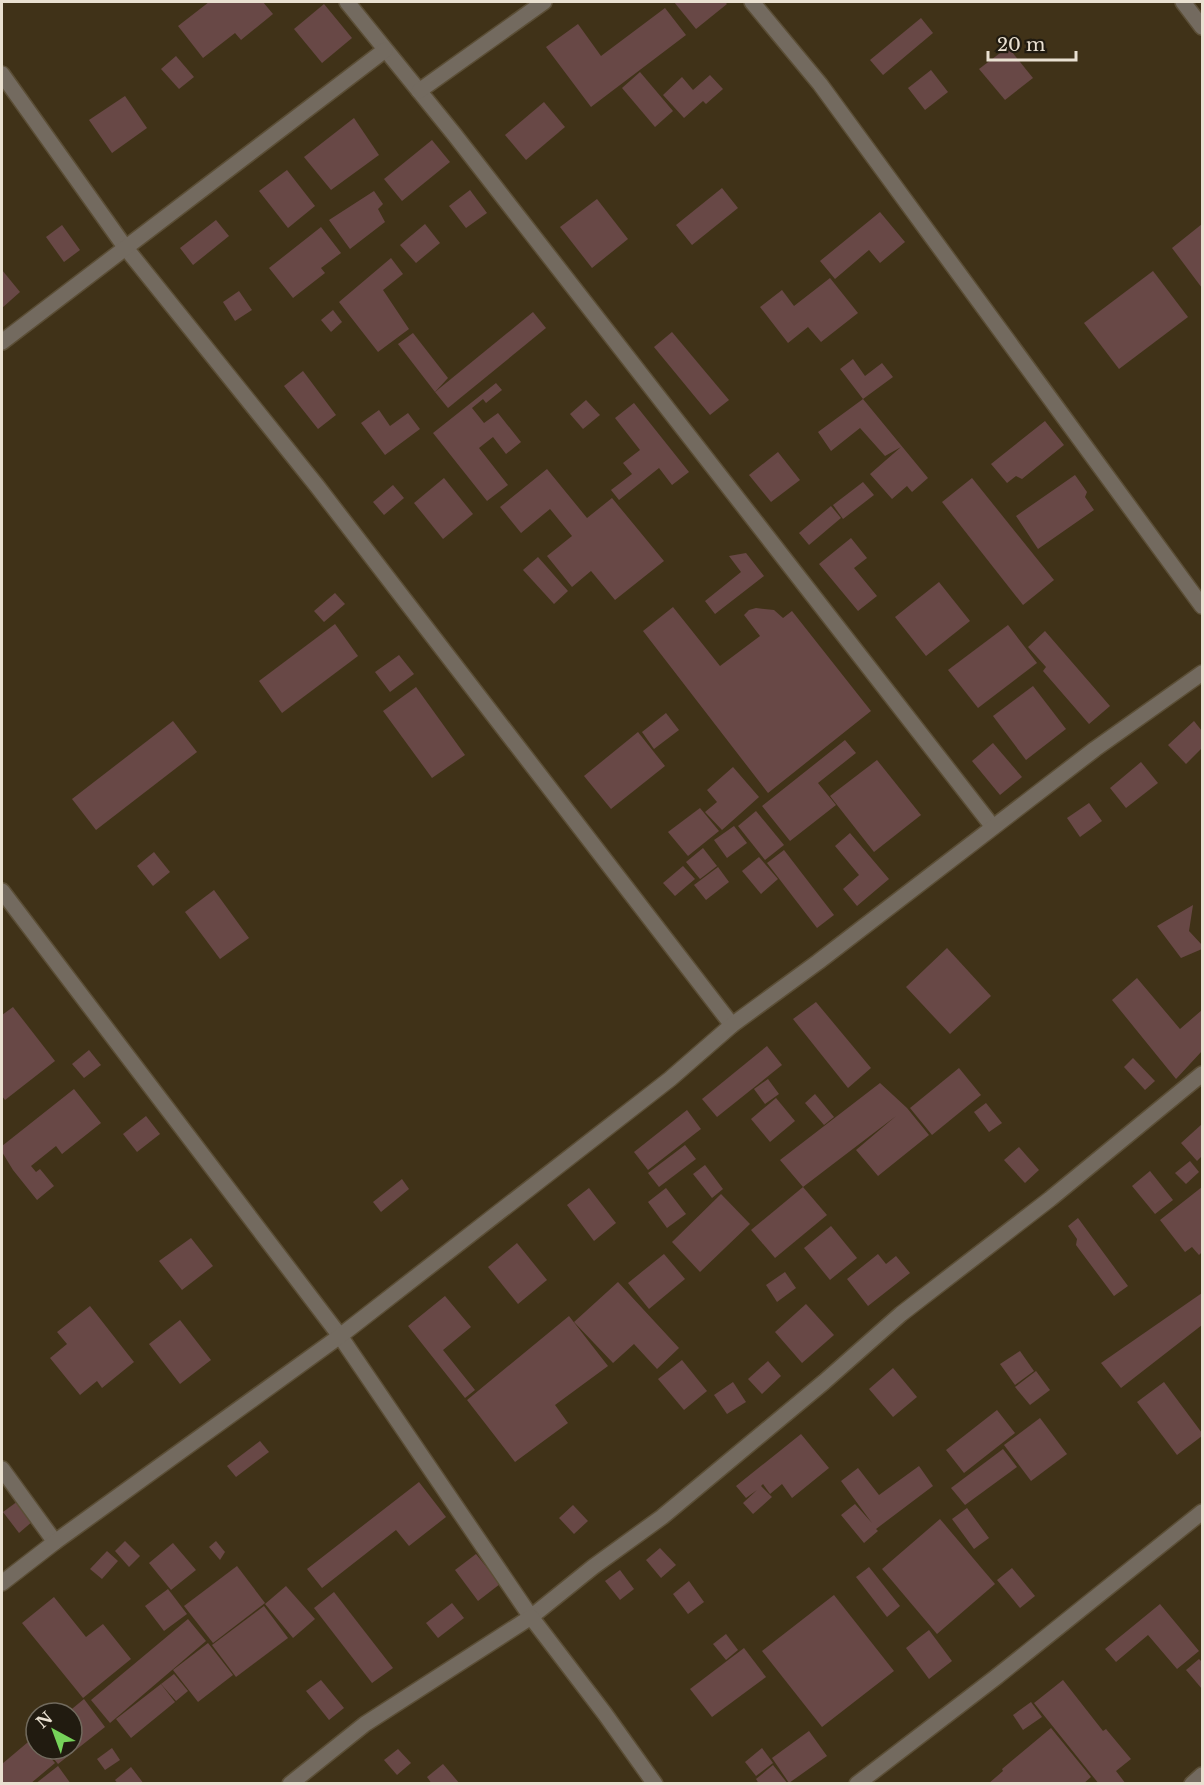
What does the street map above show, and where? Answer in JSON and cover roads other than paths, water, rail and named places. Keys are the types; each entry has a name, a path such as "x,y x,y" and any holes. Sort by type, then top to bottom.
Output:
{"street":[{"path":"347,2 419,91 993,827"},
{"path":"419,91 544,2"},
{"path":"752,2 820,84 1203,606"},
{"path":"1183,2 1203,27"},
{"path":"2,342 386,50"},
{"path":"2,74 125,247 317,486 732,1025"},
{"path":"2,1583 55,1542 340,1336 670,1079 732,1025 818,962 1095,749 1203,673"},
{"path":"2,891 340,1336 531,1617 655,1784"},
{"path":"290,1784 365,1724 531,1617 593,1567 662,1517 824,1382 901,1314 987,1249 1203,1074"},
{"path":"2,1470 55,1542"},
{"path":"857,1784 995,1678 1203,1512"},
{"path":"1192,1784 1203,1775"}]}
